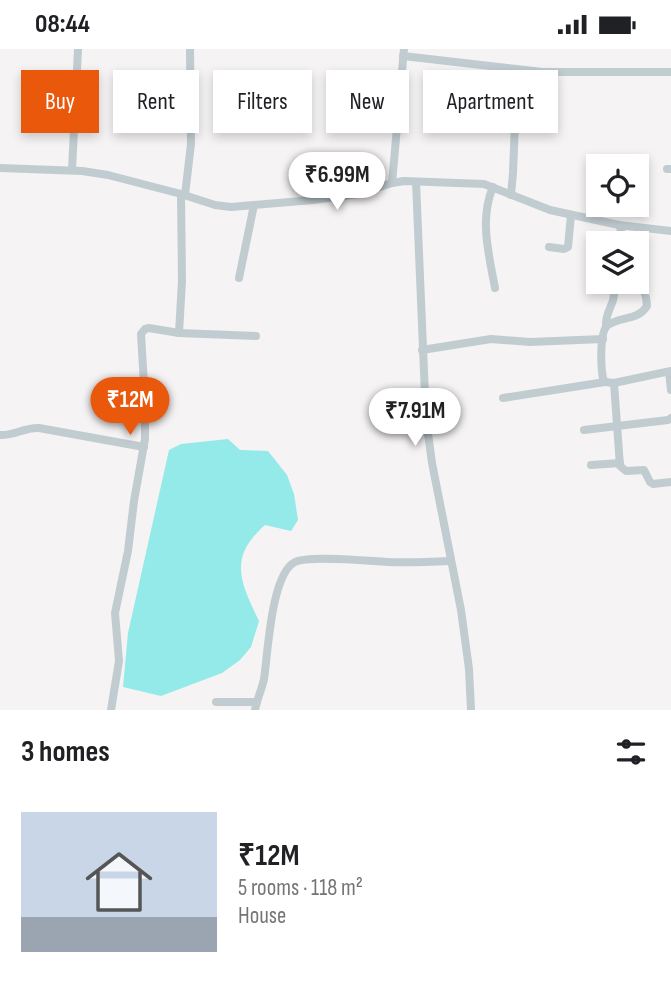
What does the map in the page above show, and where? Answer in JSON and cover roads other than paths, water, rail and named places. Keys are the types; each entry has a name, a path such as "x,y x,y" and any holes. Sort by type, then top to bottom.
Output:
{"street":[{"path":"72,170 78,49"},
{"path":"179,333 183,194 191,143 190,49"},
{"path":"393,183 403,53 517,70"},
{"path":"558,72 671,72"},
{"path":"511,195 515,133"},
{"path":"0,168 72,170 108,175 231,207 358,194 393,183 416,181 484,184 550,210 619,225 671,230"},
{"path":"416,181 425,409 467,650 471,710"},
{"path":"493,187 486,226 495,288"},
{"path":"239,278 254,205"},
{"path":"549,247 568,247 571,215"},
{"path":"619,225 621,231"},
{"path":"615,294 604,329 602,375 610,382 622,470 644,470 653,484 671,482"},
{"path":"606,326 635,316 645,309 645,294"},
{"path":"111,710 119,667 116,607 128,551 144,447 141,334 149,328 179,333 256,336"},
{"path":"422,350 491,339 530,342 603,338"},
{"path":"503,398 670,371 671,390"},
{"path":"584,430 671,418"},
{"path":"0,435 39,428 144,447"},
{"path":"591,465 620,463"},
{"path":"216,702 226,706 256,706 263,683 274,599 289,568 295,562 329,559 451,561"}],"water":[{"path":"228,439 240,450 268,451 287,475 294,494 298,520 291,531 265,525 246,548 241,570 243,582 259,621 251,647 240,660 222,673 161,696 123,687 128,633 169,450 181,444"}]}
